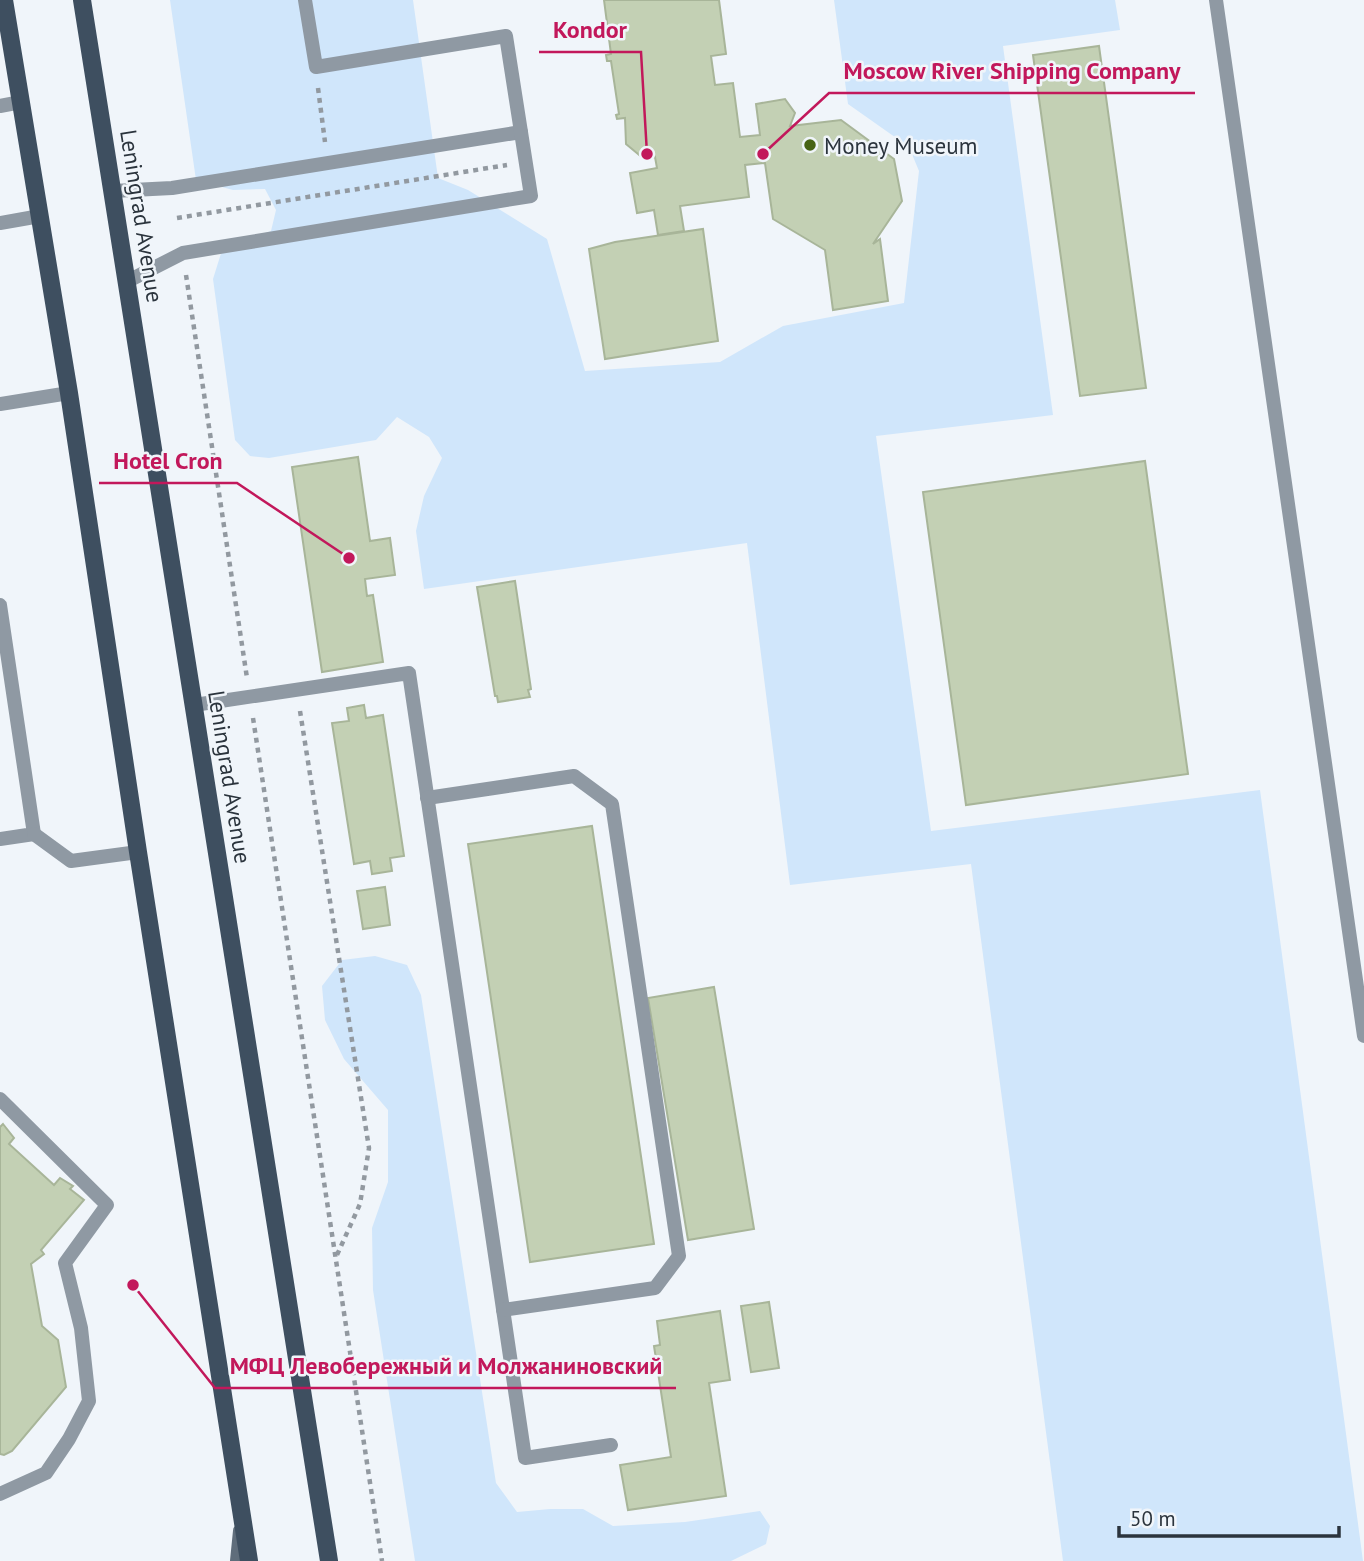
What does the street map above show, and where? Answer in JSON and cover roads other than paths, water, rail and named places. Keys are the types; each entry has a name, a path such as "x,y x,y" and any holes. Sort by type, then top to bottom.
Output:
{"main road":[{"path":"5,0 69,393 138,852 250,1561"},
{"name":"Leningrad Avenue","path":"82,0 329,1559"},
{"path":"237,1561 242,1516"}],"lane":[{"path":"128,281 183,253 531,196 506,36 316,67 305,0"},
{"path":"1216,0 1364,1036"},
{"path":"0,106 21,102"},
{"path":"113,191 172,188 521,132"},
{"path":"0,223 40,216"},
{"path":"0,404 69,393"},
{"path":"0,605 34,834"},
{"path":"194,705 409,673 525,1458 611,1445"},
{"path":"427,798 574,776 612,804 678,1256 655,1288 503,1310"},
{"path":"0,839 34,834 71,861 138,852"},
{"path":"0,1099 107,1205 65,1263 81,1328 89,1401 69,1439 46,1472 0,1494"}],"place":[{"name":"Money Museum","path":"810,145"},
{"name":"Kondor","path":"647,154"},
{"name":"Moscow River Shipping Company","path":"763,154"},
{"name":"Hotel Cron","path":"349,558"},
{"name":"МФЦ Левобережный и Молжаниновский","path":"133,1285"}]}
